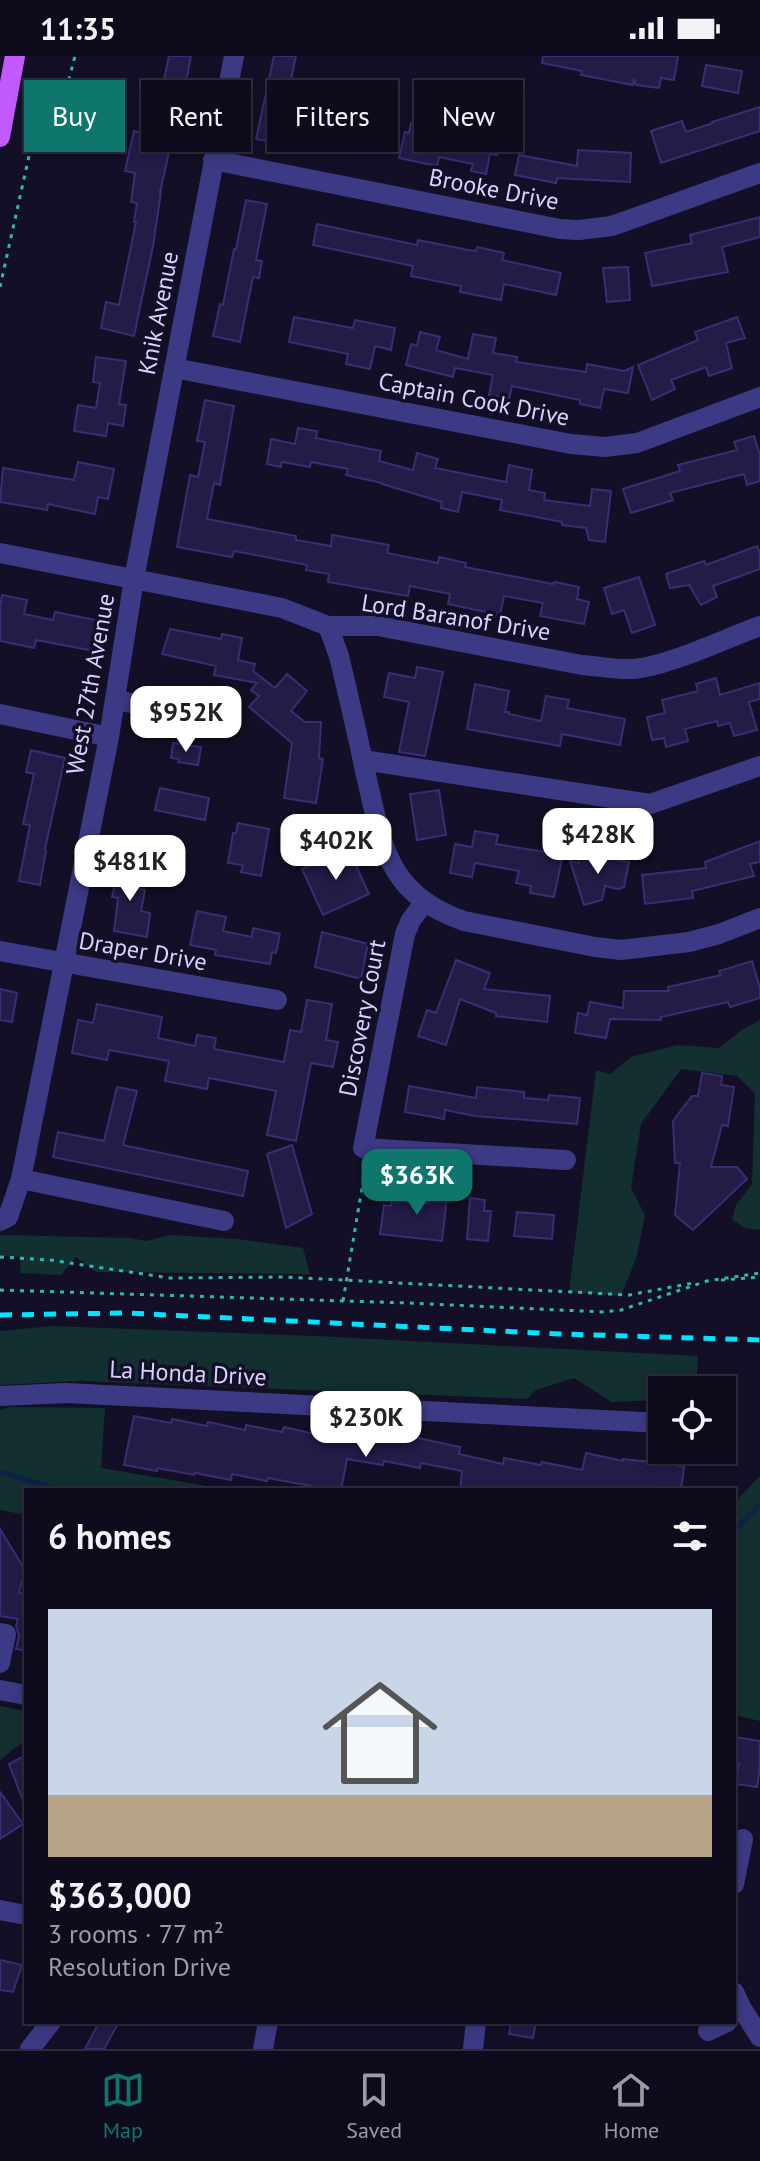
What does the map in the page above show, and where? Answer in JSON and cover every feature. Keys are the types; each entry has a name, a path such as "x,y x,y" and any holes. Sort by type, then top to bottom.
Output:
{"main road":[{"path":"0,137 15,56"}],"street":[{"name":"Knik Avenue","path":"134,579 234,56"},
{"name":"Brooke Drive","path":"213,160 560,229 579,230 612,226 760,173"},
{"name":"Captain Cook Drive","path":"174,368 597,447 637,443 760,397"},
{"name":"Lord Baranof Drive","path":"0,553 282,608 328,626 378,626 582,665 633,669 656,664 760,626"},
{"name":"West 27th Avenue","path":"0,1221 8,1217 21,1179 32,1127 116,700 134,579"},
{"path":"328,626 339,656 383,846 405,884 424,903 464,921 621,950 689,942 760,918"},
{"path":"116,700 219,721"},
{"path":"0,714 109,737"},
{"path":"363,760 650,804 760,766"},
{"name":"Discovery Court","path":"366,1148 405,934 424,903"},
{"name":"Draper Drive","path":"0,951 277,1000"},
{"path":"366,1148 566,1160"},
{"path":"21,1179 224,1221"},
{"name":"La Honda Drive","path":"0,1396 66,1393 648,1422"},
{"path":"0,1633 6,1634 0,1663"},
{"path":"0,1690 24,1695"},
{"path":"736,1876 746,1839"},
{"path":"0,1910 24,1915"},
{"path":"30,2049 49,2024"},
{"path":"263,2049 268,2024"},
{"path":"473,2049 476,2024"},
{"path":"734,2024 760,2037"}],"path":[{"path":"0,287 29,156 67,87 75,56"},
{"path":"343,1301 366,1148"},
{"path":"0,1257 50,1260 170,1278 285,1277 629,1295 760,1275"},
{"path":"0,1290 604,1312 621,1310 702,1282"}],"green space":[{"path":"760,1020 760,1230 744,1228 732,1219 736,1205 752,1184 755,1093 737,1076 681,1069 641,1124 631,1188 645,1215 637,1256 621,1296 569,1292 596,1070 610,1074 631,1057 677,1045 719,1048"},
{"path":"170,1235 237,1239 303,1248 310,1274 96,1272 76,1257 61,1275 20,1273 21,1257 0,1256 0,1236 147,1241"},
{"path":"52,1326 698,1356 697,1376 648,1376 648,1401 612,1402 574,1378 536,1390 527,1399 80,1381 0,1385 0,1331"},
{"path":"10,1407 105,1408 101,1468 219,1488 24,1488 24,1515 0,1510 0,1410"},
{"path":"760,1476 760,1721 736,1715 736,1501"},
{"path":"0,1706 24,1711 24,1742 0,1760"}],"building":[{"path":"169,56 191,56 186,80 164,80"},
{"path":"274,56 296,56 291,80 269,80"},
{"path":"543,56 678,56 674,80 661,78 659,88 636,85 634,79 633,85 581,75 582,71 542,63"},
{"path":"706,65 742,71 738,93 702,86"},
{"path":"267,88 267,141 256,139"},
{"path":"760,107 760,131 661,163 651,131 682,121 686,132"},
{"path":"411,123 414,124 414,152 498,152 497,155 490,154 486,174 471,171 473,164 439,157 437,166 399,158 405,132 409,133"},
{"path":"134,131 141,133 141,152 169,152 134,336 101,328 106,302 119,305 136,222 137,203 131,202 135,173 125,171"},
{"path":"578,150 631,153 630,182 557,178 556,183 515,175 519,155 577,166"},
{"path":"246,200 267,204 256,260 262,261 259,278 253,277 240,342 213,336 220,304 223,305"},
{"path":"760,217 760,237 722,247 728,272 652,286 645,253 692,243 690,235"},
{"path":"317,224 417,245 418,240 468,250 476,251 477,247 504,253 502,260 561,273 556,295 504,284 501,300 460,292 461,286 411,276 413,266 313,245"},
{"path":"628,267 630,300 607,302 603,268"},
{"path":"294,317 353,328 355,320 395,328 391,350 375,346 370,369 346,364 348,354 289,342"},
{"path":"737,317 745,338 726,343 732,368 709,376 706,367 671,380 675,389 652,400 638,365 698,340 695,332"},
{"path":"420,332 440,337 436,350 468,359 473,334 496,338 493,353 517,357 516,362 586,372 587,364 624,371 633,367 628,393 604,389 600,408 580,404 580,400 512,386 509,399 489,395 493,375 455,368 453,377 406,365 411,344 417,346"},
{"path":"96,357 126,361 119,404 126,405 123,426 108,423 106,436 74,431 78,405 96,408 100,383 93,382"},
{"path":"205,400 234,406 220,485 214,483 207,519 331,546 332,535 389,545 387,553 438,563 439,557 466,563 465,567 579,587 577,599 589,602 584,624 540,616 543,603 504,596 500,615 448,604 450,594 410,586 408,596 328,582 329,574 306,570 307,565 234,551 232,557 177,547 190,475 198,477 205,442 197,441"},
{"path":"298,428 317,431 316,438 381,451 379,461 413,470 417,453 438,459 435,468 506,482 509,465 532,470 529,490 545,493 544,500 590,506 592,489 611,491 605,542 589,540 586,528 500,510 502,500 462,492 458,512 441,508 442,502 346,475 348,469 311,462 310,467 282,462 281,467 267,464 271,439 295,444"},
{"path":"754,436 760,455 760,481 747,485 744,474 670,493 673,500 631,513 623,489 680,471 678,465 737,450 734,442"},
{"path":"78,462 114,469 108,499 98,497 95,514 48,504 47,510 0,502 3,468 74,480"},
{"path":"757,546 760,569 713,586 717,597 701,605 689,585 670,588 666,574 704,561 706,565"},
{"path":"639,577 655,625 632,633 624,610 612,614 604,588"},
{"path":"2,595 27,600 24,614 53,620 55,612 106,622 100,652 36,640 34,648 0,641"},
{"path":"170,629 221,639 222,634 242,638 238,660 255,664 253,671 275,688 287,674 307,691 291,711 305,722 321,722 319,758 323,759 316,803 284,798 292,743 249,707 259,696 251,690 257,683 214,675 216,666 162,654"},
{"path":"417,667 443,672 425,756 399,752 409,702 384,697 389,673 415,678"},
{"path":"716,678 720,695 760,683 760,699 749,702 757,730 734,736 730,723 718,726 717,721 685,729 688,741 666,747 664,738 652,740 647,717 665,713 662,700 698,691 696,684"},
{"path":"475,684 509,691 505,712 509,714 541,721 546,696 569,700 567,708 625,719 620,745 562,734 560,746 467,729"},
{"path":"173,743 201,747 198,765 171,758"},
{"path":"31,750 65,758 40,885 19,881 30,825 23,824 34,774 26,772"},
{"path":"160,788 209,798 205,820 155,810"},
{"path":"439,790 446,835 417,840 410,794"},
{"path":"238,823 269,829 261,876 241,872 243,865 228,863 233,833 236,833"},
{"path":"475,831 498,835 496,844 552,853 551,857 562,859 554,897 530,893 531,886 516,883 519,871 475,863 472,877 450,873 455,844 472,847"},
{"path":"760,841 760,862 750,864 754,876 692,891 693,898 645,904 642,875 706,868 705,862"},
{"path":"348,848 369,894 323,915 302,869"},
{"path":"581,853 629,862 624,887 605,886 602,900 584,905 570,861 579,863"},
{"path":"119,865 143,870 139,889 145,890 141,911 150,913 147,937 114,931 118,898 112,897"},
{"path":"197,911 226,917 223,931 252,937 253,928 280,934 270,964 215,955 216,950 190,945"},
{"path":"322,932 368,944 361,979 315,967"},
{"path":"456,960 490,973 484,989 550,996 547,1022 496,1016 496,1013 460,999 446,1045 418,1036 427,1010 436,1013"},
{"path":"752,961 760,998 730,1007 728,1002 661,1017 661,1020 610,1019 606,1038 575,1033 578,1013 587,1015 590,1002 623,1008 624,991 669,991 668,987 721,975 719,971"},
{"path":"0,989 17,993 12,1022 0,1020"},
{"path":"307,1000 332,1004 326,1040 338,1042 333,1067 311,1063 296,1141 267,1135 276,1091 209,1078 207,1089 165,1081 169,1061 109,1050 107,1060 72,1053 78,1020 93,1023 97,1004 162,1017 158,1038 195,1046 197,1035 216,1038 214,1049 284,1062 290,1030 301,1032"},
{"path":"702,1073 722,1076 721,1085 734,1087 728,1126 722,1125 711,1167 737,1167 747,1179 693,1230 675,1215 680,1163 675,1163 673,1121 692,1096 698,1096"},
{"path":"409,1086 476,1098 477,1087 524,1092 524,1098 548,1100 549,1095 580,1098 577,1124 475,1116 445,1110 444,1119 405,1112"},
{"path":"117,1087 137,1091 123,1145 248,1171 243,1196 53,1157 58,1132 104,1141"},
{"path":"292,1145 312,1214 286,1228 267,1154"},
{"path":"429,1186 448,1188 442,1241 380,1234 384,1205 391,1206 392,1200 427,1204"},
{"path":"470,1198 485,1200 484,1211 491,1211 488,1241 467,1239"},
{"path":"517,1212 554,1215 552,1239 514,1236"},
{"path":"134,1416 207,1426 208,1422 245,1430 246,1425 282,1432 284,1427 319,1435 320,1430 356,1438 357,1432 394,1439 395,1433 460,1447 459,1454 503,1464 504,1458 582,1470 586,1453 623,1461 684,1467 681,1488 460,1488 462,1471 421,1463 420,1468 384,1461 383,1465 347,1459 341,1488 321,1488 232,1474 231,1480 157,1468 157,1471 124,1465"},
{"path":"0,1529 24,1568 19,1593 24,1594 24,1651 16,1649 18,1619 0,1616"},
{"path":"736,1737 760,1741 757,1787 736,1784 739,1763 736,1762"},
{"path":"24,1756 24,1803 9,1764"},
{"path":"0,1792 23,1824 0,1839"},
{"path":"0,1960 22,1965 13,1992 0,1990"},
{"path":"98,2024 118,2024 104,2049 85,2049"},
{"path":"511,2024 536,2024 533,2038 509,2034"}],"waterway":[{"path":"0,1472 54,1488"},
{"path":"736,1528 760,1505"}],"railway":[{"path":"0,1315 126,1313 560,1334 760,1340"}]}
